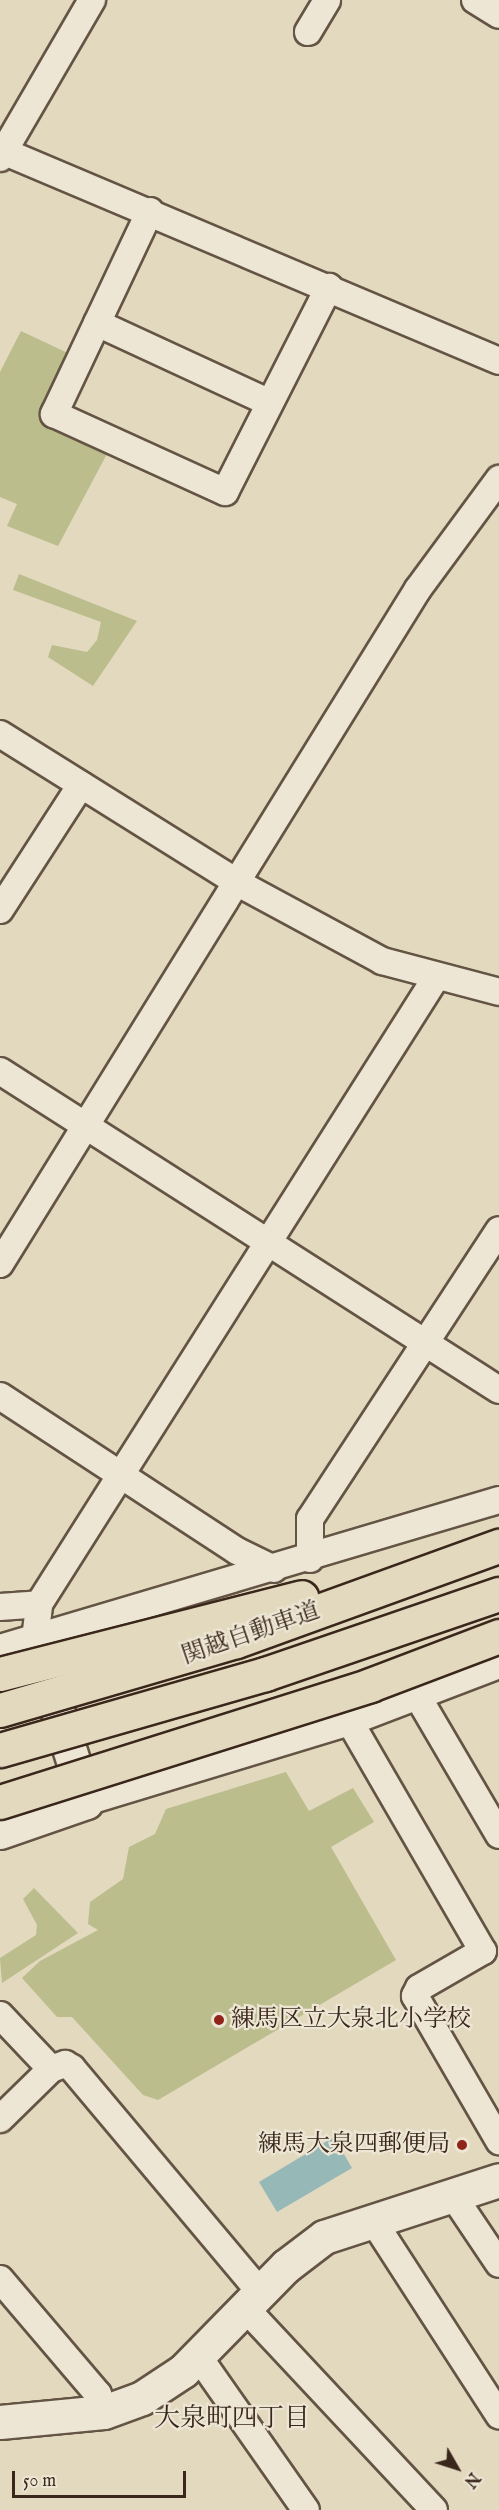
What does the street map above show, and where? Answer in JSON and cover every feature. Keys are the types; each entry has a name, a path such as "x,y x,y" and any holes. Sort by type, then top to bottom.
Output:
{"highway":[{"path":"0,1674 298,1598 499,1531"},
{"name":"関越自動車道","path":"0,1710 236,1641 499,1546"},
{"name":"関越自動車道","path":"0,1750 265,1674 499,1594"},
{"path":"0,1802 370,1685 499,1636"}],"street":[{"path":"92,0 3,155 150,211 499,361"},
{"path":"308,32 327,0"},
{"path":"475,0 499,15"},
{"path":"150,211 54,414 225,492 268,402 328,287"},
{"path":"97,323 268,402"},
{"path":"0,1264 418,589 498,485"},
{"path":"0,734 238,883 382,961 499,992"},
{"path":"0,910 81,785"},
{"path":"86,1802 35,1639 39,1604 437,976"},
{"path":"0,1071 499,1390"},
{"path":"310,1559 310,1519 499,1230"},
{"path":"0,1396 120,1475 274,1569"},
{"path":"0,1648 310,1559 499,1500"},
{"path":"0,1607 39,1604"},
{"path":"0,1832 86,1802 350,1722 499,1665"},
{"path":"418,1697 499,1835"},
{"path":"350,1722 483,1951 419,1988 415,1996 499,2141"},
{"path":"0,2015 51,2069"},
{"path":"0,2119 51,2069 65,2064 72,2068 254,2301 434,2510"},
{"path":"0,2422 104,2412 142,2398 198,2356 309,2247 372,2219 499,2180"},
{"path":"452,2194 499,2264"},
{"path":"372,2219 499,2415"},
{"path":"0,2278 98,2394 104,2412"},
{"path":"198,2356 306,2510"}],"green space":[{"path":"21,331 74,356 48,412 109,450 58,546 7,526 17,504 0,497 0,372"},
{"path":"19,574 137,621 93,686 48,657 52,645 87,652 97,640 101,622 13,590"},
{"path":"286,1772 309,1811 353,1788 374,1822 331,1847 396,1960 158,2100 143,2095 72,2017 57,2017 22,1978 40,1961 98,1930 88,1924 90,1902 123,1879 129,1847 155,1834 166,1809"},
{"path":"34,1888 78,1933 2,1983 0,1958 36,1935 37,1925 23,1899"}],"water":[{"path":"334,2137 352,2168 277,2212 259,2182"}],"place":[{"name":"練馬区立大泉北小学校","path":"219,2020"},
{"name":"練馬大泉四郵便局","path":"462,2145"}],"district":[{"name":"大泉町四丁目","path":"232,2419"}]}
